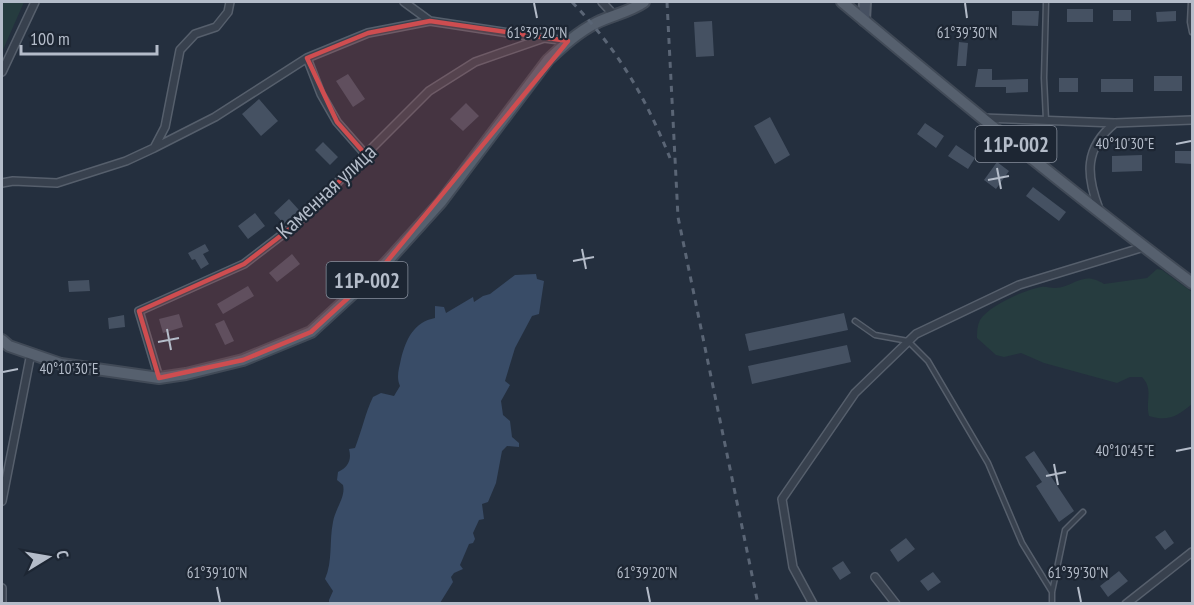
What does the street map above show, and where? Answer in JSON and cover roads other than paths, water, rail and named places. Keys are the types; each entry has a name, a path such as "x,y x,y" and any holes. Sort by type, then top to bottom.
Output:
{"main road":[{"name":"11Р-002","path":"2,340 9,346 61,364 159,378 243,360 311,332 385,264 441,202 548,60 568,41 594,24 635,8 644,2"},
{"name":"11Р-002","path":"842,2 982,118 1192,283"}],"street":[{"path":"2,72 35,2"},
{"path":"154,148 165,127 180,50 195,34 216,27 228,12 230,2"},
{"path":"404,2 430,21"},
{"path":"602,2 614,15"},
{"path":"864,20 865,2"},
{"path":"2,183 13,181 57,183 126,161 215,117 307,58 368,33 430,21 544,38"},
{"name":"Каменная улица","path":"159,378 139,311 244,264 296,224 429,91 475,62 544,38 568,41"},
{"path":"307,58 321,93 337,122 366,155"},
{"path":"982,118 1115,123 1192,120"},
{"path":"1100,211 1091,189 1090,160 1104,132 1115,123"},
{"path":"813,603 793,567 782,499 855,393 916,334 1019,285 1144,247"},
{"path":"2,501 31,353"},
{"path":"1126,603 1192,552"},
{"path":"875,577 896,603"},
{"path":"2,588 2,603"}],"lane":[{"path":"1046,2 1044,78 1046,120"},
{"path":"1191,2 1192,32"},
{"path":"855,321 875,335 909,341 928,361 988,463 1022,543 1052,592"},
{"path":"1052,603 1052,592 1065,530 1083,512"}],"water":[{"path":"536,274 537,279 544,281 539,314 532,316 515,348 505,381 510,385 501,401 503,415 510,421 512,437 519,443 519,447 507,446 502,451 496,483 488,502 482,504 484,519 479,520 473,533 475,539 469,544 460,565 463,569 451,577 453,582 440,603 329,603 333,591 325,579 329,565 333,522 344,490 343,485 337,480 338,472 348,463 349,449 355,448 373,397 381,393 394,396 400,386 398,376 401,359 412,332 422,323 435,318 435,306 444,307 446,313 473,297 474,302 490,294 515,275"}],"railway":[{"path":"572,2 603,38 629,75 651,114 670,158"},
{"path":"667,2 678,217 758,604"}]}
